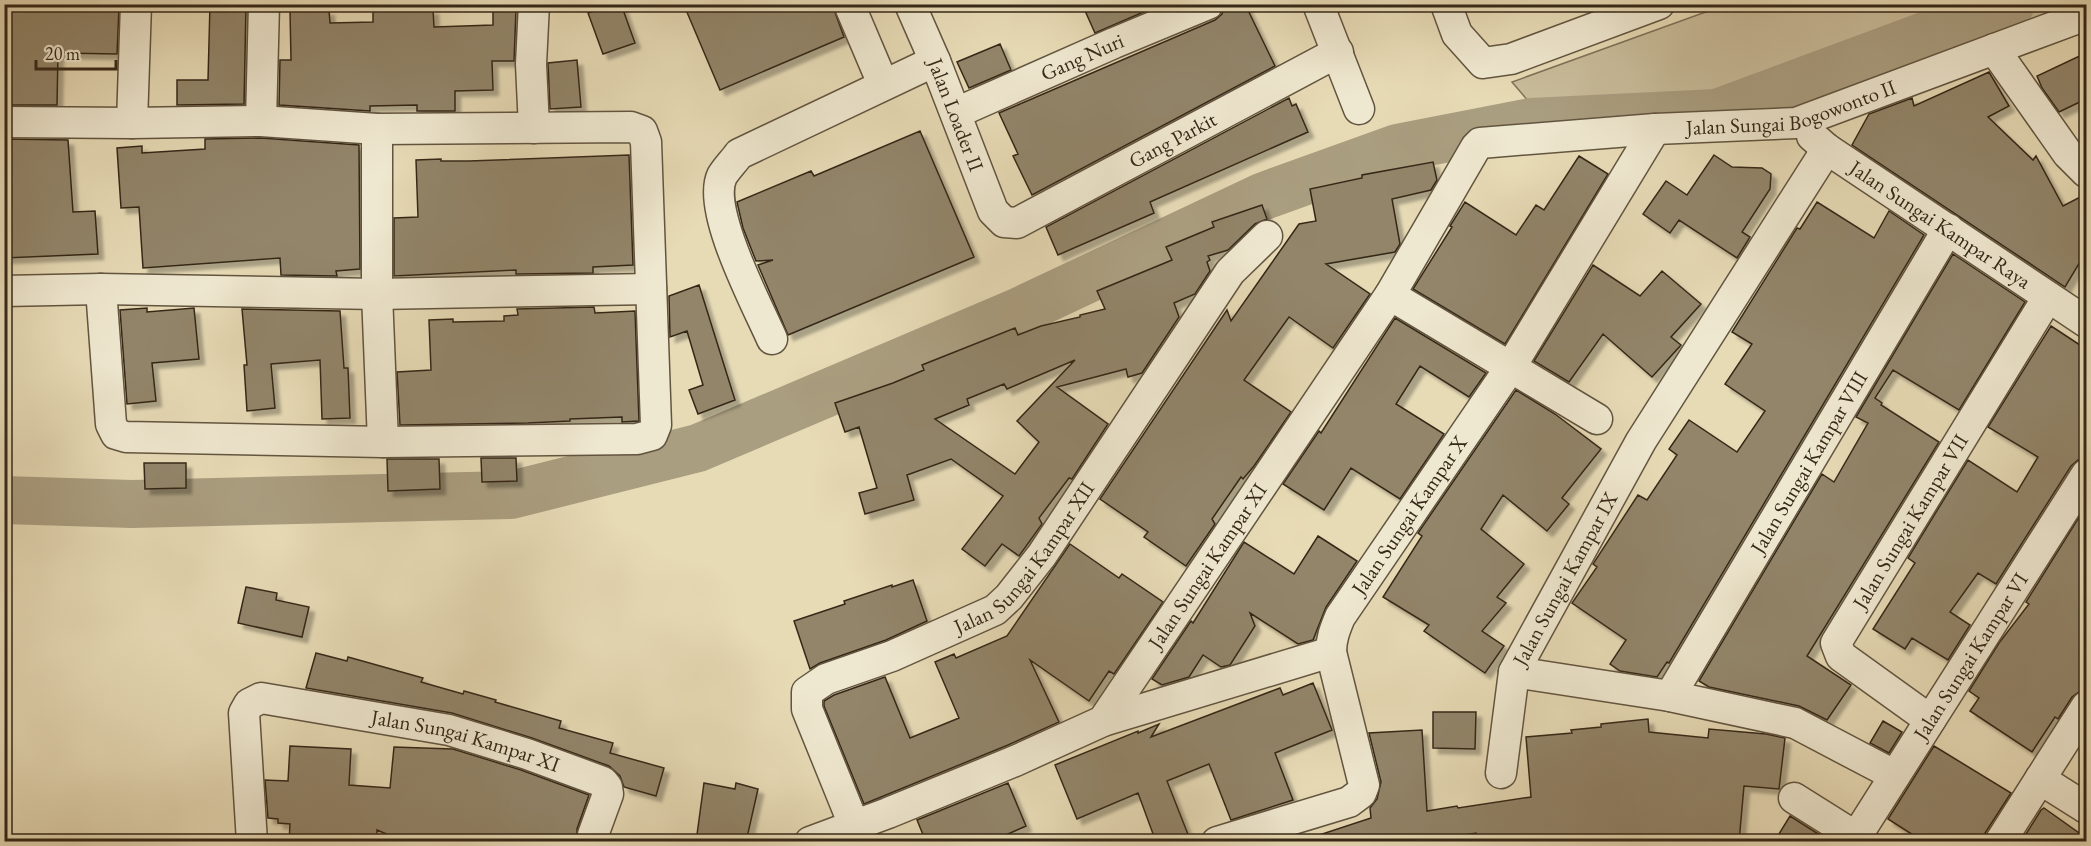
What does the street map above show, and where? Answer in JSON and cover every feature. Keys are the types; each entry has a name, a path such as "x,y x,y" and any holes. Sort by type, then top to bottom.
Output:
{"street":[{"path":"132,123 136,4"},
{"path":"261,121 264,4"},
{"path":"534,4 531,64 534,128"},
{"path":"849,4 883,84"},
{"name":"Jalan Loader II","path":"910,4 956,113 993,211 1004,222"},
{"name":"Gang Nuri","path":"956,113 1208,4"},
{"path":"1318,4 1359,109"},
{"path":"1446,4 1457,34 1484,63 1511,59 1659,4"},
{"name":"Jalan Sungai Bogowonto II","path":"1480,143 1655,129 1796,123 2086,15"},
{"path":"1994,49 2068,154 2086,172"},
{"name":"Gang Parkit","path":"1004,222 1017,223 1338,52"},
{"path":"772,339 722,221 719,194 722,177 740,154 935,61"},
{"path":"4,122 261,121 377,129 631,127 642,131 646,142 656,425 652,435 637,439 383,442 116,434 111,424 101,289"},
{"name":"Jalan Sungai Kampar Raya","path":"1796,123 1827,149 2086,322"},
{"path":"377,129 377,294 383,442"},
{"name":"Jalan Sungai Kampar X","path":"1217,842 1349,802 1363,789 1331,652 1331,642 1341,617 1510,368 1655,129"},
{"name":"Jalan Sungai Kampar XI","path":"1103,721 1390,295 1480,143"},
{"name":"Jalan Sungai Kampar IX","path":"1827,149 1641,441 1514,672 1670,696 1795,723 1894,775"},
{"name":"Jalan Sungai Kampar VIII","path":"1670,696 1948,229"},
{"name":"Jalan Sungai Kampar XII","path":"854,825 807,709 807,692 826,678 892,656 978,619 995,610 1009,597 1042,555 1230,272 1267,236"},
{"path":"4,291 101,289 377,294 651,289"},
{"path":"1390,295 1597,419"},
{"name":"Jalan Sungai Kampar VII","path":"1930,720 1841,656 1836,643 2048,297"},
{"name":"Jalan Sungai Kampar VI","path":"1860,839 1894,775 2086,475"},
{"path":"810,842 1015,761 1103,721 1331,652"},
{"path":"1501,773 1514,672"},
{"name":"Jalan Sungai Kampar XI","path":"252,842 244,712 249,704 261,698 449,730 527,754 603,782 608,794 593,836 596,842"},
{"path":"2000,842 2086,707"},
{"path":"2040,779 2086,808"},
{"path":"1794,798 1860,839"}],"shaded area":[{"path":"1725,5 2086,5 1777,116 1547,123 1512,82"}],"building":[{"path":"4,4 119,7 117,54 58,53 57,105 4,105"},
{"path":"210,4 246,4 244,104 177,105 177,80 208,80"},
{"path":"612,4 621,4 635,43 603,54 588,13"},
{"path":"699,4 832,4 844,37 720,90 686,10"},
{"path":"1082,4 1162,4 1095,33"},
{"path":"1225,4 1245,4 1275,66 1032,195 1013,156 1018,154 999,113 1215,20 1222,14"},
{"path":"408,8 408,10 433,9 434,27 493,25 493,10 516,9 514,61 492,61 493,90 455,91 455,111 417,111 417,105 370,106 370,111 279,105 280,60 291,60 290,11 329,10 330,23 373,22 373,9"},
{"path":"1000,44 1011,70 969,88 957,62"},
{"path":"2086,53 2086,99 2059,112 2042,88 2037,76"},
{"path":"577,60 581,107 550,109 548,63"},
{"path":"1989,72 2009,106 1988,117 2033,160 2036,156 2063,206 2086,194 2086,252 2065,287 1852,145 1869,114 1912,98 1914,106"},
{"path":"1289,98 1292,106 1296,104 1308,132 1150,202 1154,213 1058,255 1046,227"},
{"path":"920,131 974,257 788,335 758,265 773,260 756,261 743,228 737,202 811,171 814,176"},
{"path":"261,138 359,145 360,269 336,271 337,276 281,275 280,258 143,268 139,207 121,208 117,148 142,146 142,153 205,149 205,139"},
{"path":"4,139 68,140 73,212 95,211 98,254 4,258"},
{"path":"629,155 633,265 593,267 593,273 516,274 516,270 394,276 394,218 418,217 416,160 469,161"},
{"path":"1714,155 1732,167 1762,168 1771,174 1770,189 1742,232 1750,237 1737,258 1679,220 1670,233 1643,214 1666,181 1687,195"},
{"path":"1579,156 1608,174 1505,344 1413,289 1465,202 1516,235 1536,205 1544,210"},
{"path":"1433,162 1437,180 1431,190 1392,199 1400,244 1395,252 1326,264 1370,294 1333,348 1289,317 1244,380 1291,412 1254,466 1243,479 1241,477 1212,519 1215,524 1186,566 1144,537 1148,532 1100,499 1227,310 1231,321 1299,224 1316,221 1310,189 1362,178 1362,175"},
{"path":"1817,202 1874,238 1889,211 1924,235 1669,663 1667,662 1657,677 1620,671 1610,664 1626,640 1572,603 1597,567 1593,564 1638,495 1647,500 1677,455 1669,449 1689,420 1737,452 1765,411 1725,384 1752,344 1732,332 1797,228 1800,229"},
{"path":"1262,205 1267,219 1255,224 1228,250 1208,256 1210,271 1195,294 1174,303 1179,317 1142,373 1128,377 1126,369 1057,387 1108,424 1072,479 1069,478 1039,518 1042,524 1019,556 1002,544 985,566 962,549 1003,496 951,459 907,475 914,500 865,514 859,493 877,488 859,427 845,432 835,403 893,383 924,370 922,365 1015,328 1018,335 1041,326 1105,309 1097,291 1172,260 1166,247 1214,227 1212,222","holes":["1075,360 1017,421 1039,442 1015,474 935,419 969,405 967,399 1004,384 1007,389"]},
{"path":"1953,254 2025,302 1959,410 1893,370 1875,398 1882,403 1881,405 1939,442 1807,656 1851,685 1827,720 1799,706 1709,687 1699,681 1822,474 1834,482 1868,423 1856,417"},
{"path":"1593,265 1640,296 1662,271 1701,304 1671,337 1681,345 1652,377 1603,334 1569,382 1534,361"},
{"path":"699,285 735,400 698,414 689,390 703,385 687,331 670,337 669,296"},
{"path":"594,307 595,313 635,311 639,421 622,422 622,417 528,423 400,425 397,372 431,370 429,320 504,321 504,316 518,315 517,309"},
{"path":"147,308 147,312 194,308 199,359 152,363 156,401 127,404 120,310"},
{"path":"242,309 340,311 344,368 348,368 350,418 322,419 320,360 271,364 275,408 247,411 244,365 247,365"},
{"path":"1395,318 1486,373 1469,397 1420,366 1396,404 1444,434 1400,499 1351,468 1324,510 1283,484 1319,431 1321,433"},
{"path":"2051,326 2086,349 2086,458 2078,460 2071,466 1996,584 1978,573 1950,612 1970,625 1948,660 1912,638 1905,649 1873,629 1915,563 1908,558 1968,460 2017,492 2038,457 1988,427"},
{"path":"1516,390 1555,414 1601,449 1562,498 1569,504 1547,531 1503,495 1481,529 1524,564 1497,597 1506,603 1482,631 1504,646 1485,673 1424,631 1429,625 1383,597 1422,536 1418,533"},
{"path":"481,458 516,458 517,481 482,482"},
{"path":"387,459 439,459 440,489 388,491"},
{"path":"144,463 186,463 186,488 145,489"},
{"path":"2086,506 2086,690 2072,697 2058,719 2055,717 2032,752 1970,711 1979,698 1969,691 1999,643 2029,604 2026,602"},
{"path":"1318,536 1357,561 1326,607 1313,640 1298,644 1250,613 1255,626 1230,665 1221,667 1203,655 1189,677 1162,685 1152,679 1191,621 1193,623 1244,542 1294,574"},
{"path":"1070,544 1119,578 1122,574 1163,602 1114,674 1109,671 1089,701 1030,660 1059,722 864,804 824,706 824,701 834,695 885,677 910,738 959,718 935,662 954,654 956,658 1007,636"},
{"path":"913,580 927,621 886,640 820,663 810,669 794,621 845,604 844,601"},
{"path":"246,587 277,593 276,600 309,607 302,637 238,623"},
{"path":"316,653 347,661 348,657 423,678 421,682 463,694 464,691 561,721 559,728 613,743 610,753 664,768 656,796 624,787 620,776 609,766 532,738 452,713 306,688"},
{"path":"1313,683 1332,730 1275,753 1293,800 1231,820 1209,764 1167,781 1191,842 1156,842 1138,793 1077,819 1055,765 1159,724 1151,737 1280,688 1283,695"},
{"path":"1433,712 1476,712 1475,749 1433,748"},
{"path":"1648,719 1649,732 1708,738 1709,729 1785,738 1779,789 1744,786 1739,842 1478,842 1476,833 1423,842 1313,842 1313,837 1371,818 1370,808 1377,799 1381,782 1369,733 1422,730 1427,811 1531,797 1526,737 1572,733 1571,730 1601,727 1601,724"},
{"path":"1883,721 1902,732 1889,753 1870,743"},
{"path":"290,746 351,749 349,785 390,788 394,747 453,749 521,770 589,795 577,829 577,842 405,842 377,830 377,842 289,842 290,824 278,823 278,819 268,818 265,780 288,781"},
{"path":"1934,746 2011,793 1985,833 1983,842 1924,842 1888,819"},
{"path":"704,783 735,789 736,783 758,789 746,842 696,842"},
{"path":"1008,783 1026,826 990,842 926,842 917,820"},
{"path":"2044,808 2086,838 2086,842 2021,842"},
{"path":"1790,816 1831,842 1774,842"}],"waterway":[{"path":"4,500 132,504 511,495 698,448 1020,311 1264,196 1397,148 1531,122 1717,113 2011,4"}]}
